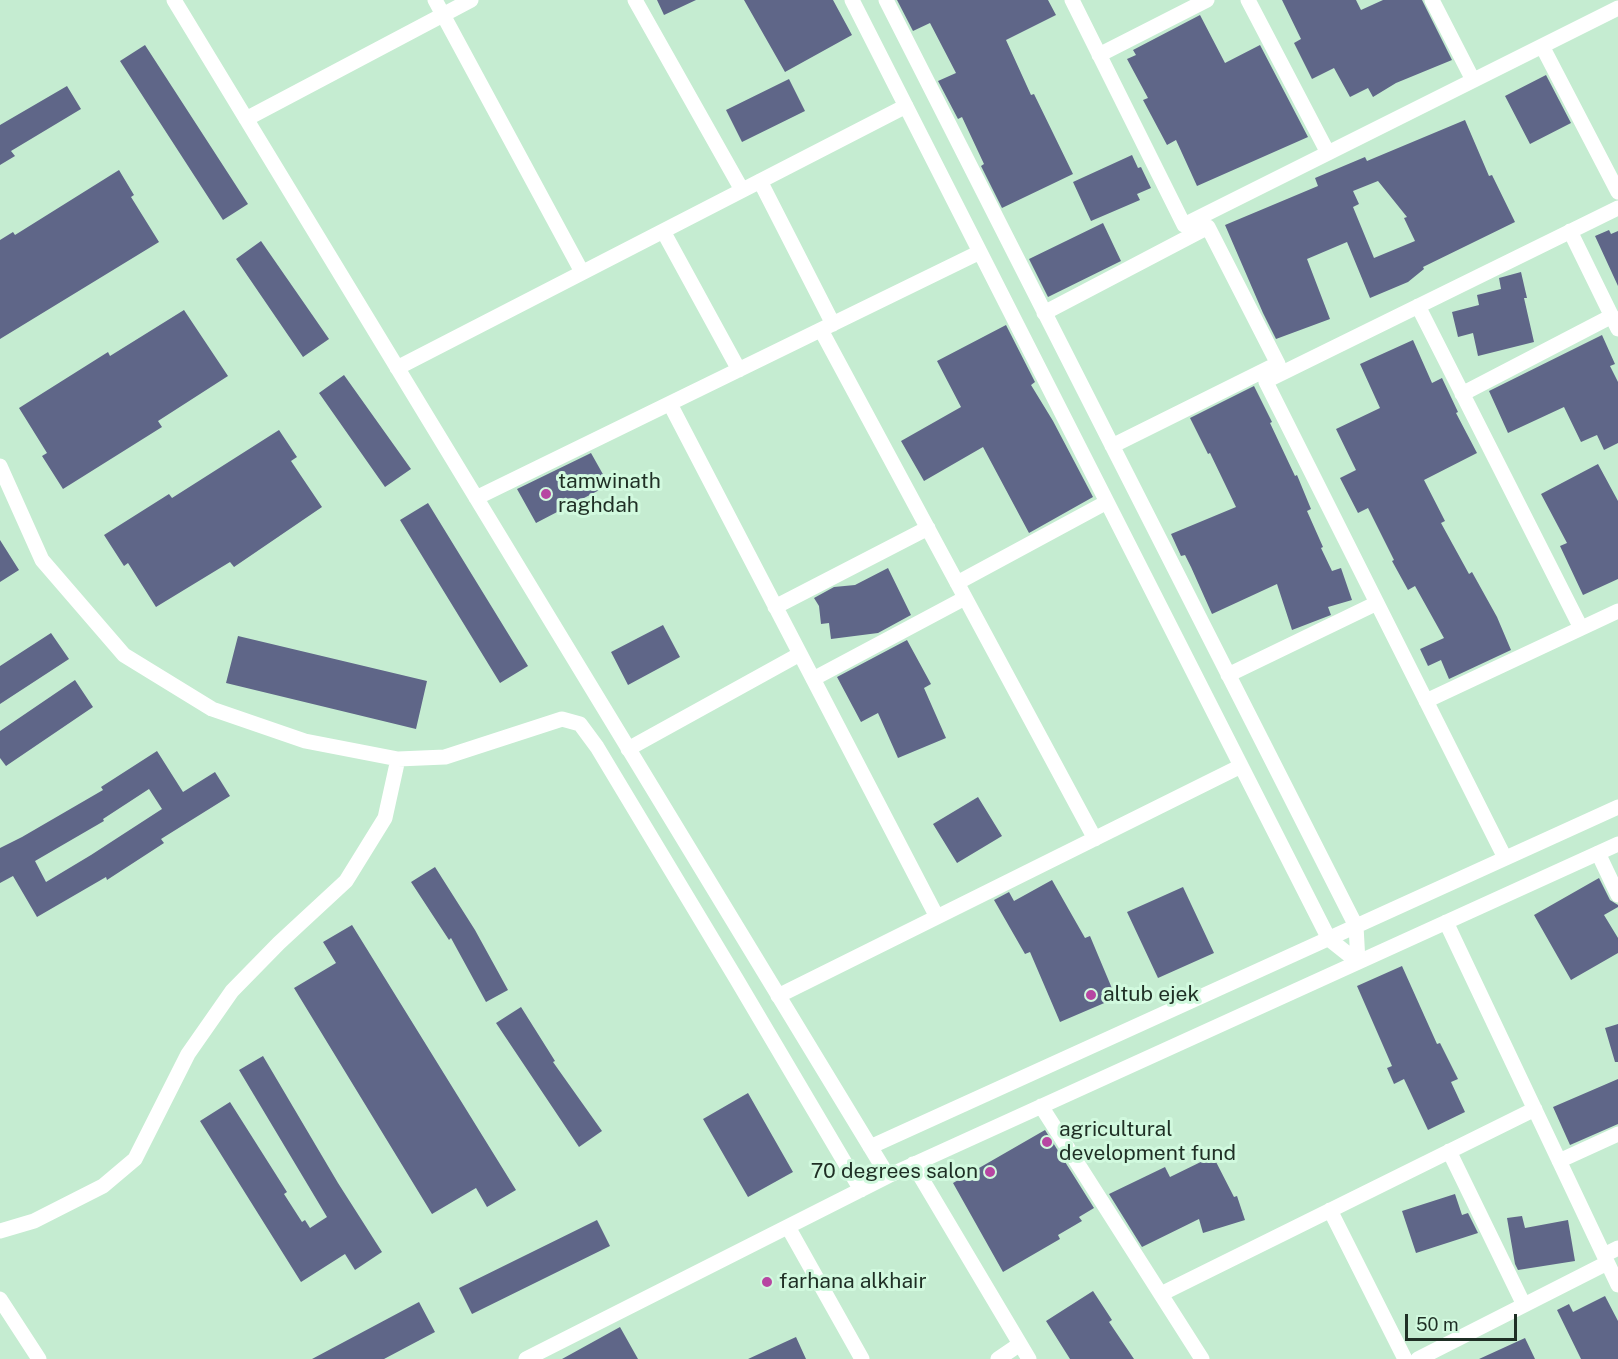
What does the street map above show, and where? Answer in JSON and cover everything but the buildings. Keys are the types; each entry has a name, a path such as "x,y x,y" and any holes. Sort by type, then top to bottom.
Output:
{"street":[{"path":"174,0 888,1176"},
{"path":"435,0 582,272"},
{"path":"246,119 471,0"},
{"path":"635,0 742,190"},
{"path":"852,0 1329,939 1358,962"},
{"path":"886,0 1356,926 1358,962"},
{"path":"1072,0 1184,225"},
{"path":"1099,55 1207,0"},
{"path":"1248,0 1328,153"},
{"path":"1432,0 1473,80"},
{"path":"1184,225 1618,7 1616,0"},
{"path":"1542,46 1618,192"},
{"path":"397,368 906,106"},
{"path":"760,181 827,327 928,528 1095,839"},
{"path":"1266,382 1618,208"},
{"path":"1184,225 1208,227"},
{"path":"1044,313 1208,227"},
{"path":"1208,227 1278,364"},
{"path":"663,231 739,370"},
{"path":"1462,394 1615,322 1569,231"},
{"path":"476,498 980,252"},
{"path":"1418,306 1581,628"},
{"path":"1112,446 1278,364"},
{"path":"1266,382 1278,364"},
{"path":"1266,382 1505,858"},
{"path":"669,404 937,917"},
{"path":"0,466 42,560 124,655 212,709 305,741 398,759 445,757 562,719 580,724 597,747 731,969 861,1190"},
{"path":"957,583 1107,502"},
{"path":"775,607 928,528"},
{"path":"813,679 966,598"},
{"path":"1228,675 1377,603"},
{"path":"1426,701 1618,611"},
{"path":"628,749 800,654"},
{"path":"0,1231 34,1221 103,1186 135,1159 188,1054 232,992 279,943 346,881 385,818 398,759"},
{"path":"778,996 1242,766"},
{"path":"870,1147 1618,807"},
{"path":"526,1359 913,1164 1618,844"},
{"path":"1598,853 1618,895"},
{"path":"1446,922 1618,1285"},
{"path":"1041,1106 1202,1359"},
{"path":"1161,1294 1535,1109"},
{"path":"1559,1161 1618,1134"},
{"path":"1449,1151 1524,1305"},
{"path":"913,1164 1029,1359"},
{"path":"1330,1210 1405,1359"},
{"path":"788,1227 862,1359"},
{"path":"1419,1359 1524,1305 1606,1259 1618,1248"},
{"path":"0,1299 39,1359"},
{"path":"998,1359 1020,1344"}],"place":[{"name":"tamwinath raghdah","path":"546,494"},
{"name":"altub ejek","path":"1091,995"},
{"name":"agricultural development fund","path":"1047,1142"},
{"name":"70 degrees salon","path":"990,1172"},
{"name":"farhana alkhair","path":"767,1282"}]}
